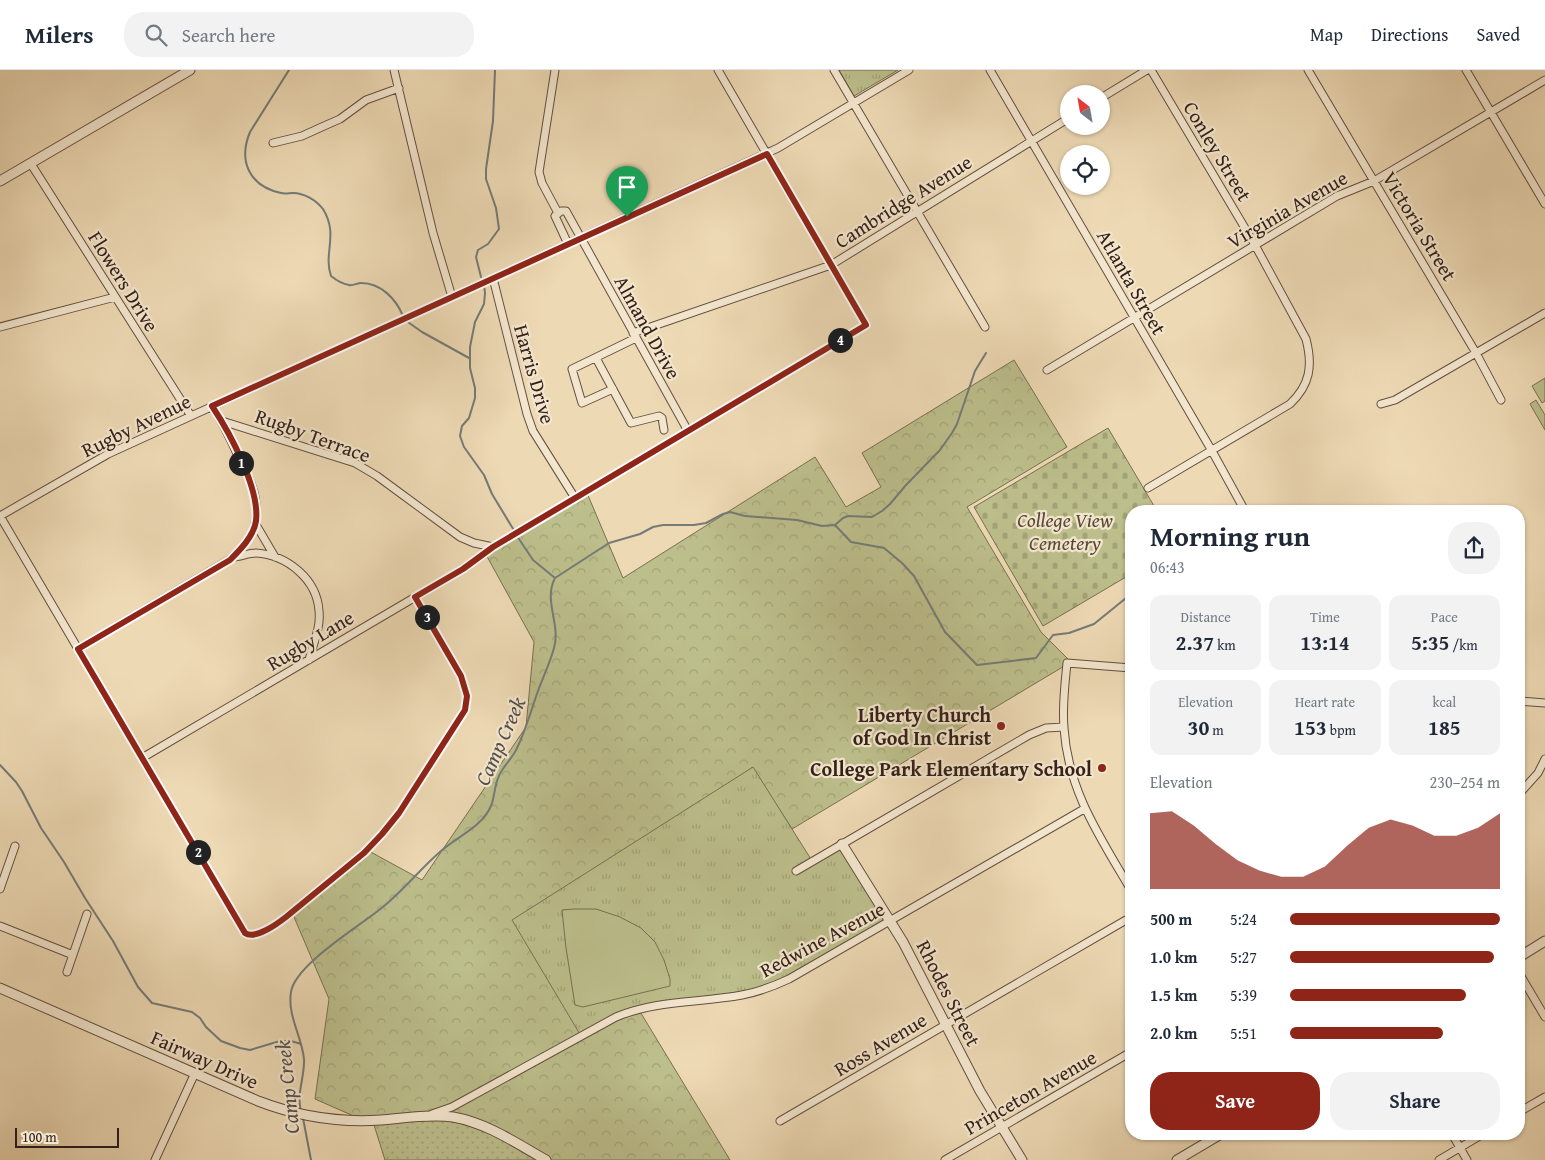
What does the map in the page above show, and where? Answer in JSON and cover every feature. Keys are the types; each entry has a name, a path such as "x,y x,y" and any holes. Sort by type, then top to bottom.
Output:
{"street":[{"path":"0,181 190,70"},
{"path":"394,70 433,233 452,297"},
{"path":"555,70 539,172 542,183 558,213 555,216 568,244"},
{"path":"718,70 832,265"},
{"path":"834,70 985,327"},
{"name":"Rugby Avenue","path":"0,516 108,454 767,154 909,70"},
{"name":"Atlanta Street","path":"990,70 1242,505"},
{"path":"1110,92 1146,70"},
{"name":"Conley Street","path":"1148,488 1290,404 1302,390 1309,373 1310,356 1306,339 1255,246 1151,70"},
{"name":"Victoria Street","path":"1308,70 1476,353 1501,400"},
{"path":"1466,70 1545,204"},
{"name":"Virginia Avenue","path":"1047,370 1337,196 1374,181 1545,80"},
{"path":"273,143 302,136 340,119 366,100 399,88"},
{"name":"Cambridge Avenue","path":"613,389 582,403 572,369 596,358 634,335 832,265 1060,123"},
{"name":"Flowers Drive","path":"31,164 191,416"},
{"name":"Almand Drive","path":"558,213 566,211 688,431"},
{"name":"Rugby Lane","path":"142,758 463,569 493,547 866,325 832,265"},
{"name":"Harris Drive","path":"493,278 530,422 575,498"},
{"path":"0,327 115,297"},
{"path":"1381,404 1396,400 1545,313"},
{"path":"596,358 631,424 658,416 662,418 664,430"},
{"path":"212,406 222,421 252,486 256,500 256,523 275,557"},
{"name":"Rugby Terrace","path":"222,421 355,463 377,476 460,537 474,543 493,547"},
{"path":"0,516 245,933 252,936 273,926 286,917 364,853 382,834 399,813 465,710 467,696 461,676 415,597"},
{"path":"78,649 233,556 247,539 256,523"},
{"path":"233,556 256,553 275,557 295,568 312,586 320,611 319,623 309,660"},
{"path":"1125,668 1067,663 1064,727 1070,770 1084,809 1125,880"},
{"path":"1525,701 1545,703"},
{"path":"796,870 1029,735 1046,728 1064,727"},
{"path":"1525,788 1534,779 1545,760"},
{"name":"Redwine Avenue","path":"425,1115 435,1114 452,1107 616,1017 646,1007 730,997 759,991 805,971 1084,809"},
{"name":"Rhodes Street","path":"842,844 890,921 919,972 980,1091 1022,1160"},
{"path":"0,889 15,846"},
{"path":"67,972 87,914"},
{"name":"Ross Avenue","path":"780,1121 1125,920"},
{"path":"0,926 73,955"},
{"path":"1525,953 1545,941"},
{"path":"1525,983 1545,1017"},
{"name":"Fairway Drive","path":"0,988 273,1107 300,1115 349,1120 380,1120 425,1115 452,1117 478,1124 501,1134 546,1160"},
{"name":"Princeton Avenue","path":"945,1160 1125,1055"},
{"path":"155,1160 195,1073"},
{"path":"1525,1109 1545,1097"},
{"path":"1177,1160 1211,1140"},
{"path":"1455,1140 1467,1160"},
{"path":"1439,1160 1473,1140"}],"green space":[{"path":"839,70 898,70 854,96"},
{"path":"1014,360 1067,447 967,507 1041,632 1071,662 792,829 752,767 639,1010 730,1160 548,1160 495,1126 415,1112 396,1120 374,1125 315,1099 329,999 291,910 367,850 422,880 526,727 534,642 484,551 587,493 623,578 815,457 846,507 881,487 862,453"},
{"path":"1545,378 1545,401 1542,403 1532,386"},
{"path":"1536,400 1545,415 1545,430 1530,404"},
{"name":"College View Cemetery","path":"1108,428 1153,505 1125,505 1125,578 1043,626 974,507"},
{"path":"753,767 814,864 843,847 889,923 788,977 747,991 639,1010 581,1036 512,920"},
{"path":"596,909 620,917 641,928 655,942 664,960 670,979 670,986 583,1007 575,1005 562,910"},
{"path":"415,1112 495,1126 548,1160 385,1160 374,1125 396,1120"}],"waterway":[{"path":"289,70 250,132 245,153 249,171 261,185 270,190 301,194 320,206 328,218 330,227 329,268 331,276 347,284 368,284 381,289 392,298 403,316"},
{"name":"Camp Creek","path":"481,277 476,257 478,250 488,244 499,229 496,208 486,179 493,121 495,70"},
{"name":"Camp Creek","path":"484,284 484,304 475,322 470,347 470,368 475,388 475,398 469,418 462,426 460,436 464,447 484,475 492,494 515,532"},
{"path":"405,320 422,332 469,358"},
{"path":"555,578 609,543 640,534 653,527 706,523 730,512 745,516 797,520 822,526 835,525 848,516 872,517 890,504 940,450 952,433 957,424 975,371 986,353"},
{"path":"835,525 851,542 884,548 902,563 914,576 945,632 977,665 1036,658 1053,635 1069,633 1094,624 1125,599"},
{"name":"Camp Creek","path":"517,536 533,560 555,578"},
{"name":"Camp Creek","path":"301,1111 300,1092 304,1059 290,1001 295,981 316,957 384,906 434,858 476,826 487,813 491,806 499,776 515,752 523,734 554,648 556,639 551,595 555,578"},
{"path":"0,765 22,791 41,828 113,941 138,987 152,1003 192,1012 221,1041 240,1048 250,1050 280,1041 291,1041 301,1044"},
{"name":"Camp Creek","path":"303,1118 311,1160"}],"place":[{"name":"Liberty Church of God In Christ","path":"1001,726"},
{"name":"College Park Elementary School","path":"1102,768"}],"route":[{"path":"767,154 866,325 493,547 463,569 415,597 461,676 467,696 465,710 399,813 364,853 286,917 273,926 252,936 248,935 245,933 78,649 230,560 241,548 256,523 256,500 252,486 222,421 212,406 627,217 767,154"}]}
